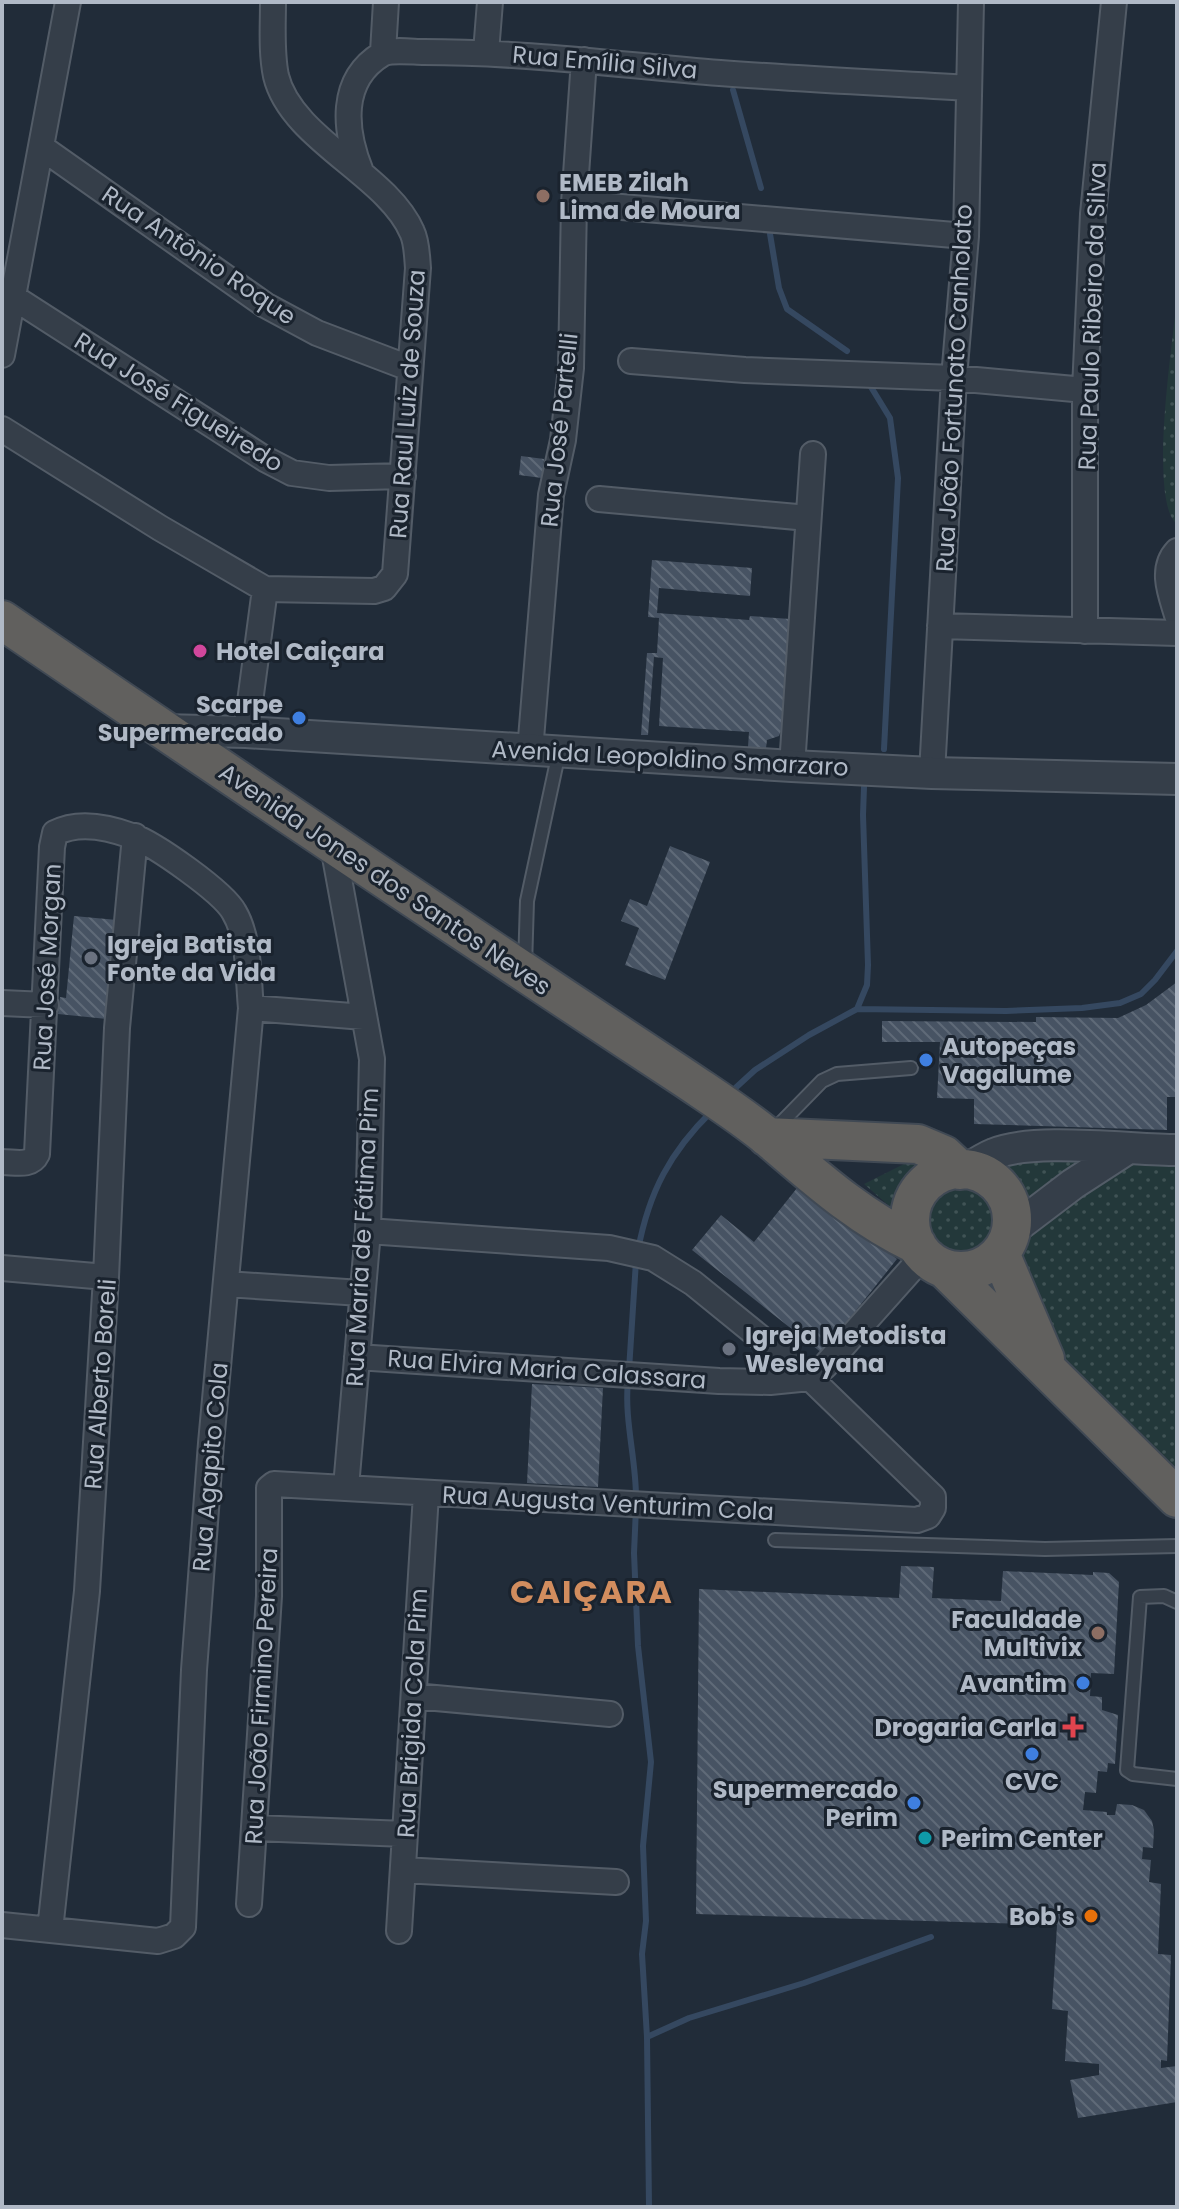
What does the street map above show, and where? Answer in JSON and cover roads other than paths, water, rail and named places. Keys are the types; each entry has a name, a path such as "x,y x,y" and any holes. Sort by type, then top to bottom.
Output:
{"highway":[{"name":"Avenida Jones dos Santos Neves","path":"2,620 333,846 691,1082 754,1127 837,1197 881,1228 928,1256 969,1270 981,1267 1006,1242"},
{"name":"Avenida Jones dos Santos Neves","path":"754,1127 918,1144 944,1155 963,1170 989,1178 999,1186 1010,1207 1006,1242 1053,1377"},
{"path":"928,1256 910,1221 915,1198 931,1179 942,1173 963,1170"},
{"name":"Avenida Jones dos Santos Neves","path":"928,1256 1177,1498"}],"street":[{"path":"2,355 68,2"},
{"name":"Rua Raul Luiz de Souza","path":"265,589 374,591 384,588 395,574 418,268 413,233 397,206 307,125 291,104 277,78 272,43 273,2"},
{"path":"364,178 351,147 347,115 351,89 363,69 383,52 386,2"},
{"path":"486,52 490,2"},
{"name":"Rua João Fortunato Canholato","path":"932,773 954,378 966,236 971,2"},
{"name":"Rua Paulo Ribeiro da Silva","path":"1085,631 1085,390 1093,214 1114,2"},
{"name":"Rua Emília Silva","path":"383,52 486,52 720,72 968,88"},
{"name":"Rua José Partelli","path":"544,752 551,495 563,440 571,368 574,203 584,60"},
{"name":"Rua Antônio Roque","path":"41,147 265,305 317,333 409,368"},
{"path":"574,203 966,236"},
{"name":"Rua José Figueiredo","path":"13,297 265,459 292,473 329,478 403,476"},
{"path":"631,361 745,370 954,378 1085,390"},
{"path":"2,429 160,528 265,589 246,732"},
{"path":"792,766 813,454"},
{"path":"599,499 808,518"},
{"path":"1177,551 1172,556 1168,574 1177,615"},
{"path":"940,626 1177,633"},
{"name":"Avenida Leopoldino Smarzaro","path":"162,730 246,732 932,773 1177,779"},
{"name":"Rua José Morgan","path":"2,1162 29,1163 37,1154 55,833 68,826 92,826 135,836 220,894 236,914 246,950 251,1008"},
{"name":"Rua Alberto Boreli","path":"50,1930 87,1591 117,1028 135,836"},
{"name":"Rua Maria de Fátima Pim","path":"333,846 372,1059 368,1231 346,1487"},
{"path":"2,1003 46,1005"},
{"path":"251,1008 364,1017"},
{"name":"Rua Agapito Cola","path":"50,1930 158,1941 174,1936 183,1927 194,1670 211,1443 251,1008"},
{"path":"963,1170 995,1153 1022,1148 1177,1150"},
{"path":"1006,1242 1073,1184 1127,1149"},
{"path":"368,1231 636,1254 673,1269 693,1283 810,1378 825,1366 928,1256"},
{"path":"2,1268 106,1277"},
{"path":"226,1284 361,1293"},
{"name":"Rua Elvira Maria Calassara","path":"357,1357 770,1382 810,1378"},
{"name":"Rua Augusta Venturim Cola","path":"269,1488 281,1482 426,1494 917,1520 928,1516 933,1508 933,1497 810,1378"},
{"name":"Rua João Firmino Pereira","path":"249,1904 269,1596 269,1488"},
{"name":"Rua Brigida Cola Pim","path":"399,1931 426,1494"},
{"path":"414,1696 610,1714"},
{"path":"254,1828 405,1834"},
{"path":"403,1870 616,1882"},
{"path":"2,1925 50,1930"}],"lane":[{"path":"525,973 527,901 544,752"},
{"path":"754,1127 837,1074 911,1068"},
{"path":"775,1540 1045,1549 1177,1546"},
{"path":"1177,1602 1164,1596 1140,1597 1127,1770 1133,1774 1177,1779"}],"waterway":[{"path":"733,90 761,188"},
{"path":"770,234 779,288 787,309 847,351"},
{"path":"871,387 890,418 898,478 884,749"},
{"path":"857,1009 867,985 868,965 864,787"},
{"path":"731,1092 755,1070 857,1009 1006,1011 1120,1003 1141,994 1177,951"},
{"path":"638,1250 648,1210 663,1174 684,1142 712,1111"},
{"path":"629,1370 636,1261"},
{"path":"628,1381 636,1497"},
{"path":"636,1508 634,1553 638,1646 651,1762 643,1846 646,1921 642,1954 647,2037 649,2207"},
{"path":"647,2037 689,2018 804,1983 931,1937"}],"place":[{"name":"EMEB Zilah Lima de Moura","path":"543,196"},
{"name":"Hotel Caiçara","path":"200,651"},
{"name":"Scarpe Supermercado","path":"299,718"},
{"name":"Igreja Batista Fonte da Vida","path":"91,958"},
{"name":"Autopeças Vagalume","path":"926,1060"},
{"name":"Igreja Metodista Wesleyana","path":"729,1349"},
{"name":"Faculdade Multivix","path":"1098,1633"},
{"name":"Avantim","path":"1083,1683"},
{"name":"Drogaria Carla","path":"1073,1727"},
{"name":"CVC","path":"1032,1754"},
{"name":"Supermercado Perim","path":"914,1803"},
{"name":"Perim Center","path":"925,1838"},
{"name":"Bob's","path":"1091,1916"}],"district":[{"name":"CAIÇARA","path":"592,1591"}]}
